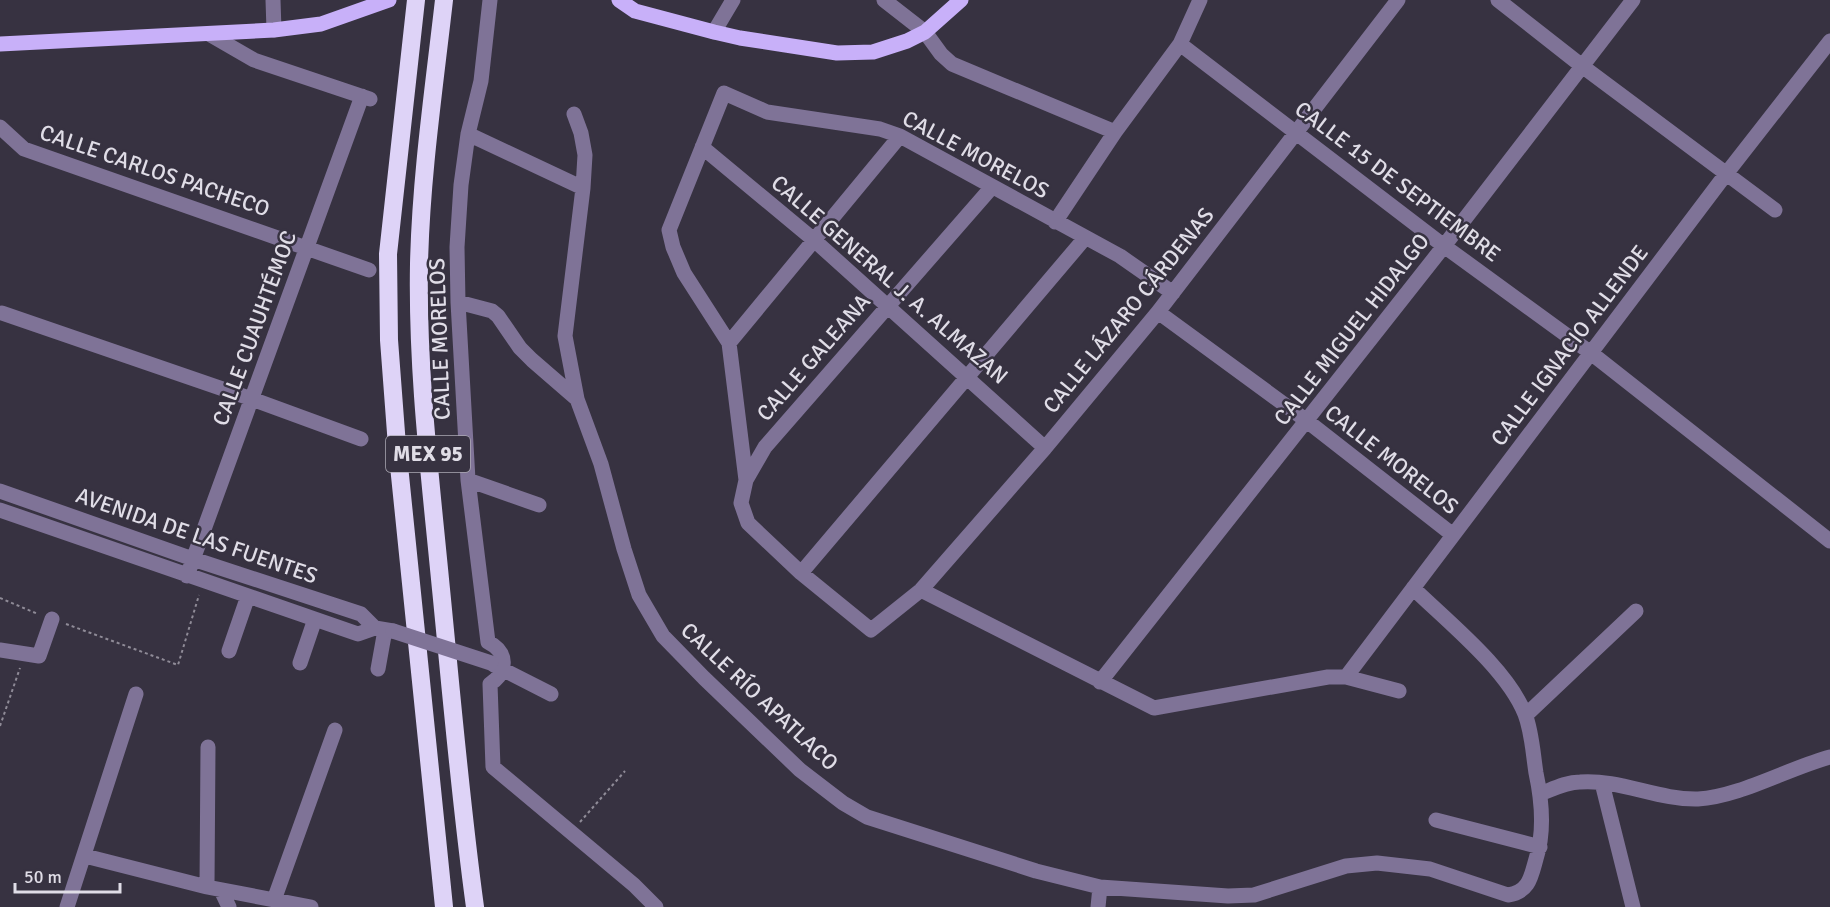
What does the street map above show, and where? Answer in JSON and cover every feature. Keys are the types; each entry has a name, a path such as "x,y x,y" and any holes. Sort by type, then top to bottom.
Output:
{"highway":[{"name":"MEX 95","path":"416,0 388,254 388,340 444,907"},
{"name":"MEX 95","path":"444,0 424,180 419,264 420,350 460,782 475,907"}],"main road":[{"path":"0,44 274,30 321,24 389,0"},
{"path":"619,0 635,11 714,32 837,53 873,52 907,41 925,32 953,3"}],"street":[{"path":"273,0 274,30"},
{"name":"CALLE MORELOS","path":"490,0 481,81 468,134 461,185 458,302 468,480 488,642 497,647 502,655 497,666"},
{"path":"714,32 733,0"},
{"path":"884,0 925,32 940,54 952,64 1115,132"},
{"path":"1055,222 1115,132 1180,44 1200,0"},
{"name":"CALLE LÁZARO CÁRDENAS","path":"801,573 871,630 921,590 1045,448 1158,312 1398,0"},
{"path":"1498,0 1582,66 1775,210"},
{"name":"CALLE MIGUEL HIDALGO","path":"1100,682 1307,422 1633,0"},
{"name":"CALLE CUAUHTÉMOC","path":"187,576 307,248 366,98 254,60 209,34"},
{"name":"CALLE IGNACIO ALLENDE","path":"1346,677 1726,174 1830,41"},
{"name":"CALLE 15 DE SEPTIEMBRE","path":"1180,44 1444,246 1591,353 1830,541"},
{"name":"CALLE MORELOS","path":"746,480 729,343 684,273 673,247 669,230 724,93 767,112 880,129 900,136 1120,256 1173,293"},
{"name":"CALLE RÍO APATLACO","path":"574,114 581,133 585,155 565,336 577,399 601,464 639,595 663,636 800,770 843,803 867,817 1036,871 1101,887 1228,896 1254,895 1346,866 1377,863 1430,869 1508,895 1518,893 1529,883 1540,847"},
{"name":"CALLE CARLOS PACHECO","path":"0,127 24,149 369,270"},
{"path":"468,134 583,188"},
{"path":"729,343 900,136"},
{"name":"CALLE GENERAL J. A. ALMAZAN","path":"702,147 814,240 1045,448"},
{"name":"CALLE GALEANA","path":"746,480 765,447 992,187"},
{"path":"746,480 741,502 748,523 801,573 1085,238"},
{"path":"458,302 492,311 520,348 577,399"},
{"name":"CALLE MORELOS","path":"1158,312 1307,422 1453,535"},
{"path":"2,313 361,439"},
{"path":"468,480 539,505"},
{"path":"2,515 5,493"},
{"name":"AVENIDA DE LAS FUENTES","path":"5,493 193,559 361,614 385,630"},
{"name":"AVENIDA DE LAS FUENTES","path":"2,515 358,634 385,630"},
{"path":"1413,588 1486,659 1509,686 1526,715 1540,794 1540,847 1436,820"},
{"path":"921,590 1154,708 1328,677 1346,677 1399,691"},
{"path":"228,651 248,596"},
{"path":"1526,715 1636,611"},
{"path":"300,663 315,619"},
{"path":"0,650 32,655 52,620"},
{"path":"378,669 385,630 497,666 551,694"},
{"path":"497,666 499,678 490,684 493,767 570,834 634,885 656,907"},
{"path":"67,907 136,694"},
{"path":"264,902 335,730"},
{"path":"1540,794 1579,782 1602,783 1674,797 1698,799 1722,796 1826,758 1830,744"},
{"path":"208,747 214,889 229,907"},
{"path":"1602,783 1633,907"},
{"path":"85,856 264,902 311,907"},
{"path":"1098,907 1101,887"}],"path":[{"path":"0,598 52,620 178,665 203,581"},
{"path":"0,726 7,706 32,655"},
{"path":"0,704 7,706"},
{"path":"570,834 625,771"}]}
